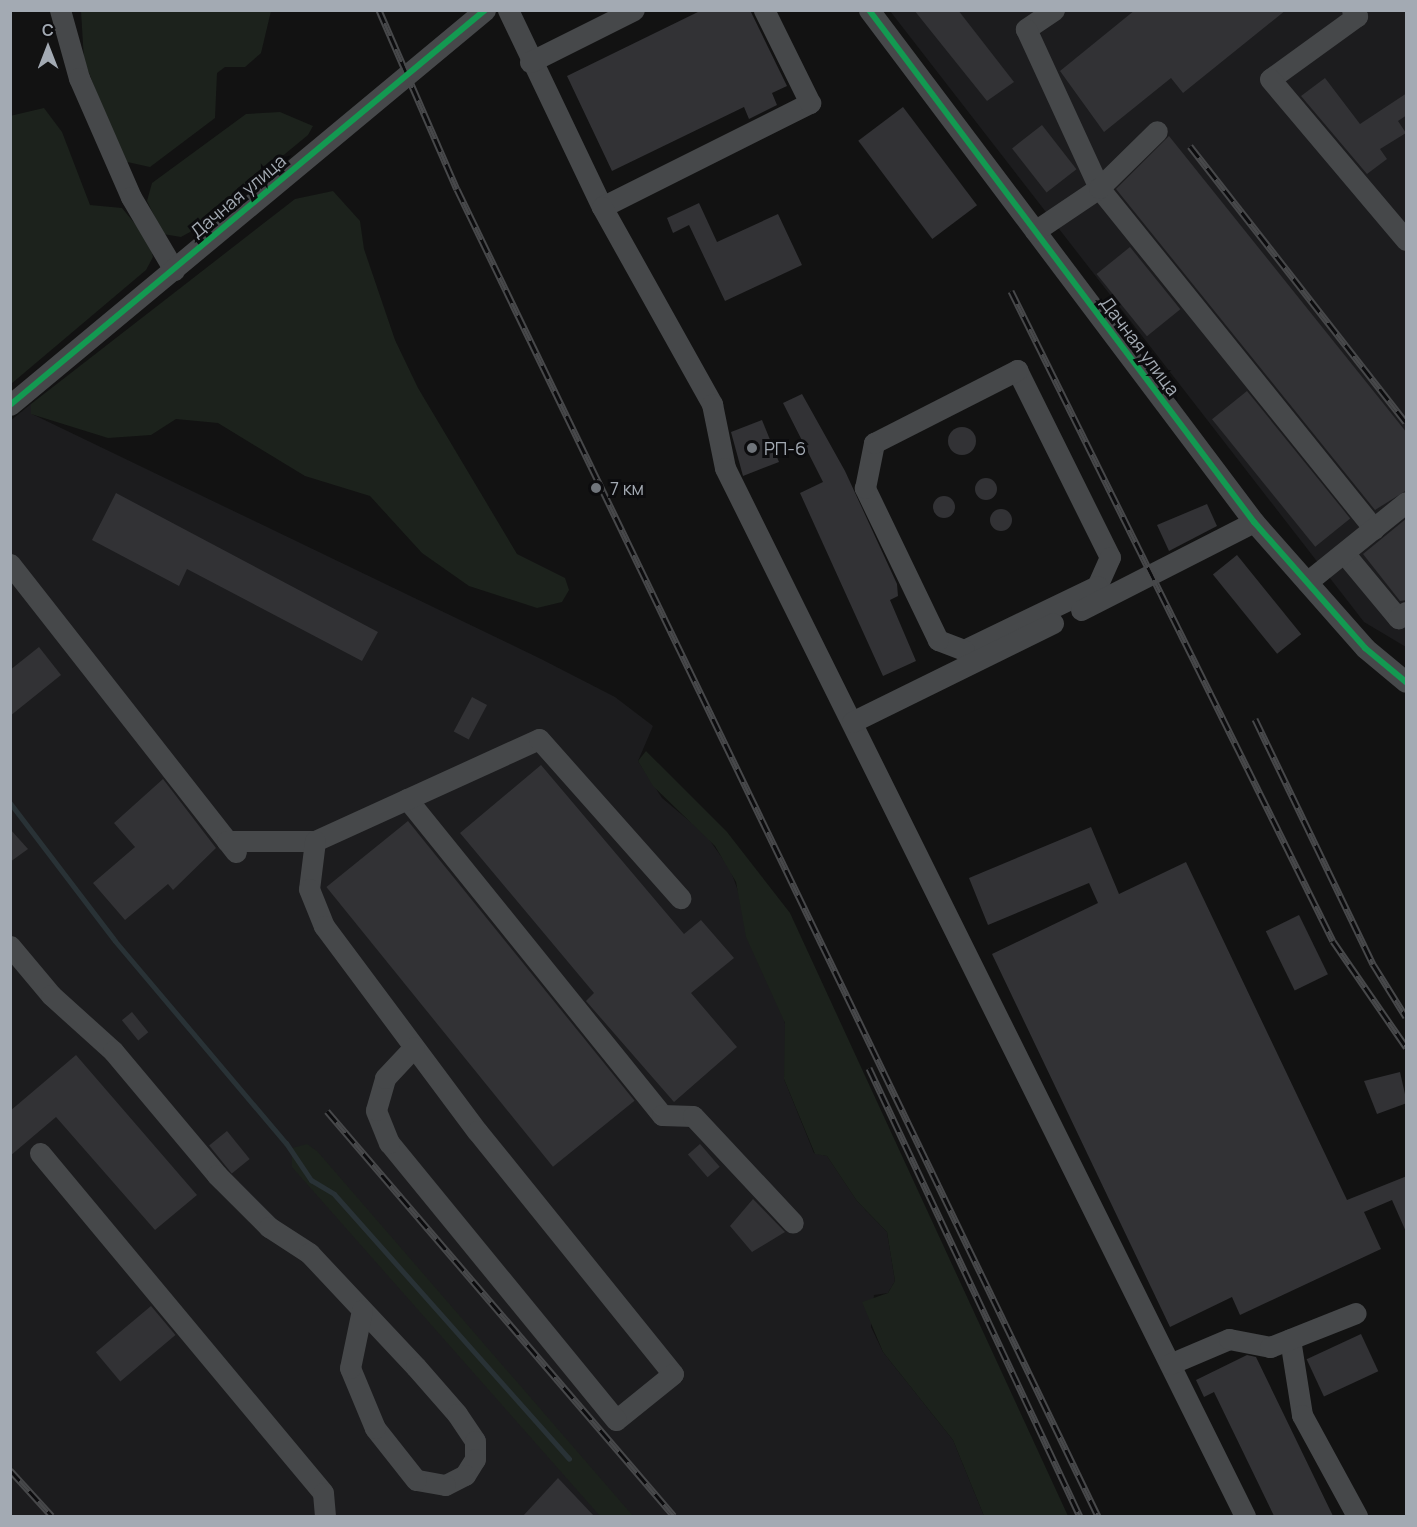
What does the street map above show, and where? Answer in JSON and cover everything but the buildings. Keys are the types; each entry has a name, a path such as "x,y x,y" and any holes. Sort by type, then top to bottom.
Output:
{"street":[{"path":"60,10 98,122 131,197 174,270"},
{"name":"Дачная улица","path":"10,405 485,10"},
{"path":"508,10 530,62 602,207 712,404 725,468 1245,1516"},
{"path":"530,62 634,10"},
{"path":"602,207 810,103 764,10"},
{"name":"Дачная улица","path":"869,10 1254,522 1365,648 1407,682"},
{"path":"1054,10 1026,29 1099,188 1374,529"},
{"path":"1352,10 1357,16 1270,79 1407,240"},
{"path":"1035,231 1099,188 1156,131"},
{"path":"1017,370 1110,557 1097,586 964,650 938,640 865,488 874,443 1017,370"},
{"path":"1307,582 1407,502"},
{"path":"852,722 1254,522"},
{"path":"1344,553 1398,618 1407,612"},
{"path":"10,564 232,847 315,841 539,739 680,898"},
{"path":"407,799 662,1115 693,1116 794,1223"},
{"path":"315,841 309,889 324,926 414,1047 673,1374 616,1420 389,1143 376,1110 385,1078 414,1047"},
{"path":"10,946 51,995 113,1051 217,1175 269,1227 309,1253 362,1310 457,1414 475,1441 475,1459 465,1475 445,1485 416,1480 375,1428 350,1368 362,1310"},
{"path":"39,1153 323,1492 325,1516"},
{"path":"1170,1364 1229,1339 1270,1347 1356,1313"},
{"path":"1290,1339 1302,1415 1357,1516"}],"shaded area":[{"path":"81,11 271,11 261,53 245,67 225,67 217,73 215,118 150,167 123,161 84,60"},
{"path":"890,11 1406,11 1406,647 1364,622"},
{"path":"44,108 62,132 90,205 122,208 149,241 153,257 146,270 11,384 10,116"},
{"path":"280,112 313,126 308,135 190,232 181,237 163,234 147,201 152,183 246,114"},
{"path":"333,191 360,221 364,249 395,340 418,388 517,554 565,578 569,590 562,602 537,608 469,586 422,553 370,496 305,476 218,423 176,419 151,435 108,438 31,414 31,404 295,199"},
{"path":"31,404 32,414 541,659 615,697 653,726 638,761 662,798 706,835 730,869 782,1011 788,1037 784,1079 814,1153 827,1156 857,1201 887,1232 895,1281 888,1293 874,1295 871,1327 883,1352 953,1440 984,1516 11,1516 10,421"},
{"path":"646,751 727,832 790,913 1068,1516 984,1516 953,1440 883,1352 862,1302 888,1293 895,1281 887,1232 857,1201 827,1156 815,1154 784,1079 785,1023 746,937 736,882 715,846 653,786 638,761"},
{"path":"307,1144 317,1151 633,1516 600,1516 292,1167 292,1148"}],"waterway":[{"path":"10,803 115,941 286,1143 311,1180 334,1194 569,1459"}],"railway":[{"path":"379,10 457,189 1098,1516"},
{"path":"1190,146 1406,422"},
{"path":"1011,291 1333,941 1406,1047"},
{"path":"1255,719 1373,964 1406,1017"},
{"path":"869,1068 1080,1516"},
{"path":"327,1111 674,1516"},
{"path":"10,1470 52,1516"}],"cycle path":[{"path":"10,405 485,10"},
{"path":"869,10 1254,522 1365,648 1406,682"}],"place":[{"name":"РП-6","path":"752,448"},
{"name":"7 км","path":"596,488"}]}
